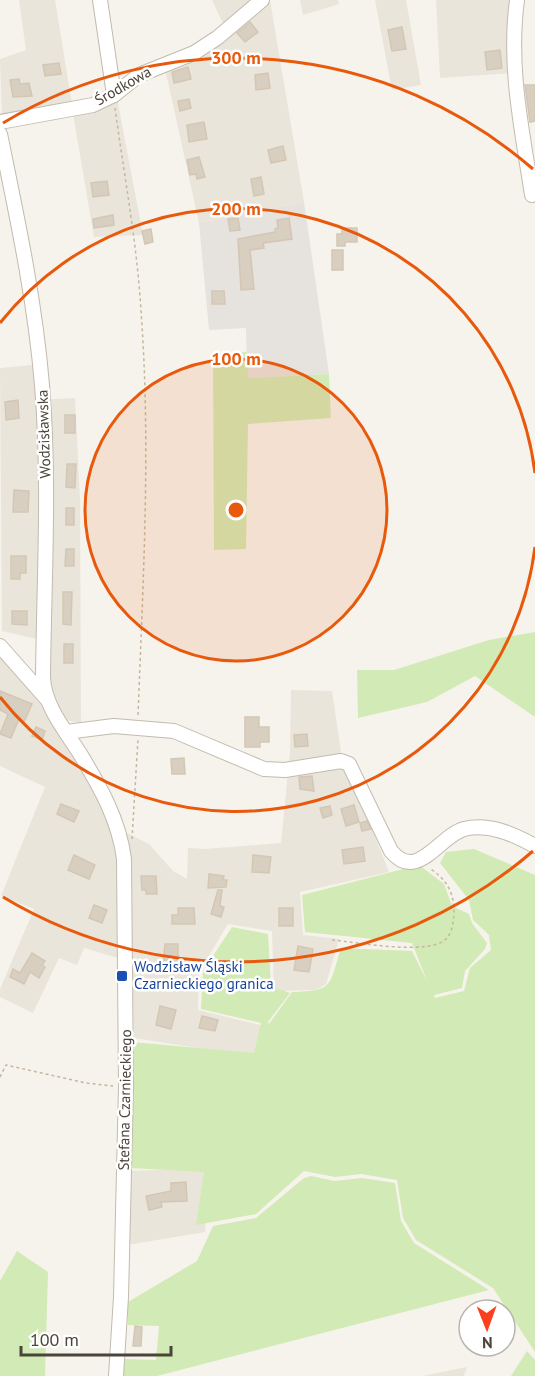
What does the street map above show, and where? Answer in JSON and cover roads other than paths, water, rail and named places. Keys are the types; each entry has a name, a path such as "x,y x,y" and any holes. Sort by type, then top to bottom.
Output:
{"street":[{"path":"100,0 114,95"},
{"name":"Środkowa","path":"0,122 93,105 114,95 139,75 194,53 217,38 262,0"},
{"path":"517,0 512,34 517,110 532,195"},
{"name":"Wodzisławska","path":"0,134 32,297 42,387 45,437 46,698"},
{"path":"0,646 46,698 66,732 114,726 174,730 264,769 285,770 341,761 349,764 391,851 396,857 411,863 418,861 451,834 465,829 493,827 535,846"},
{"name":"Stefana Czarnieckiego","path":"66,732 94,777 116,824 124,859 126,1088 122,1286 116,1376"}],"place":[{"name":"Wodzisław Śląski Czarnieckiego granica","path":"122,976"}]}
